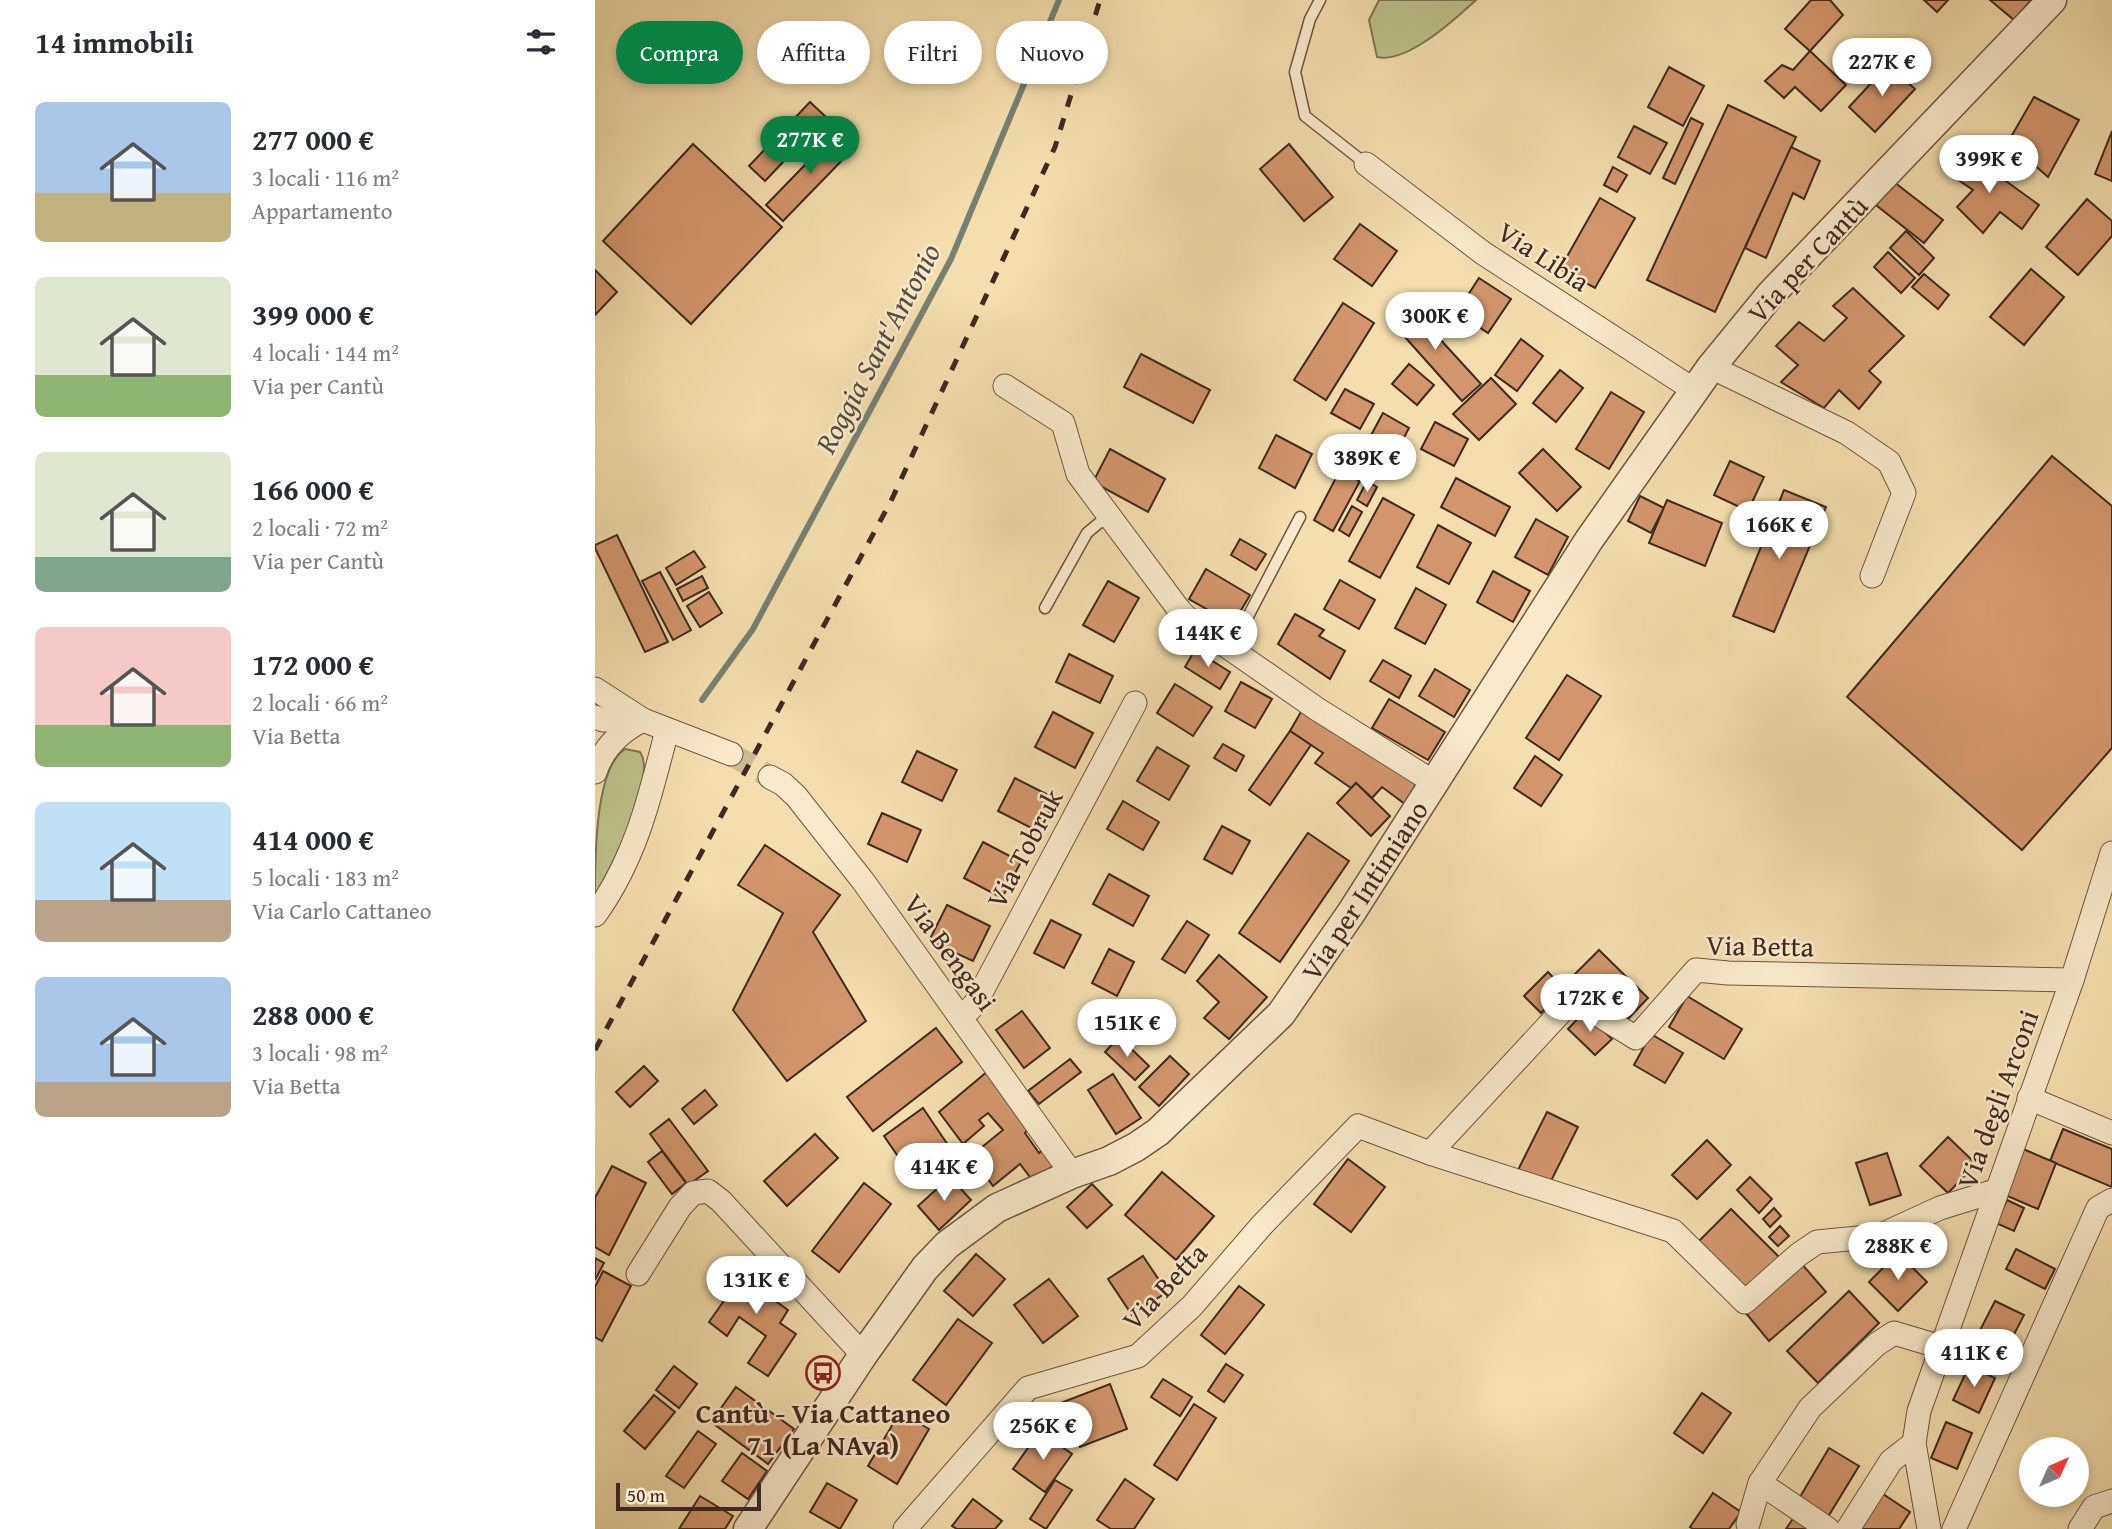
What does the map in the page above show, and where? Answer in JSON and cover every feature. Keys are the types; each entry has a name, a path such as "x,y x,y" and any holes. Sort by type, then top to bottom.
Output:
{"street":[{"name":"Via per Cantù","path":"1589,540 1694,390 1770,295 2052,0"},
{"name":"Via Libia","path":"1366,164 1483,253 1694,390"},
{"path":"1711,367 1847,433 1889,462 1904,493 1872,576"},
{"path":"1005,386 1063,423 1078,474 1179,611 1317,709 1434,783"},
{"name":"Via per Intimiano","path":"748,1529 863,1355 925,1269 947,1245 997,1208 1072,1174 1109,1161 1158,1132 1281,1014 1351,914 1589,540"},
{"path":"595,689 643,720 731,754"},
{"name":"Via Tobruk","path":"962,1017 975,1004 1135,704"},
{"path":"595,717 603,720 643,720"},
{"path":"595,772 599,761 615,739 643,720"},
{"path":"595,915 624,869 639,834 667,730"},
{"name":"Via Bengasi","path":"769,777 783,784 796,796 863,881 1072,1174"},
{"name":"Via degli Arconi","path":"1929,1529 1914,1443 1919,1411 2072,980 2112,853"},
{"name":"Via Betta","path":"1430,1153 1573,999 1636,1038 1696,970 1728,973 2072,980"},
{"path":"2029,1098 2112,1133"},
{"name":"Via Betta","path":"905,1529 1028,1388 1138,1356 1192,1306 1262,1225 1358,1126 1430,1153 1673,1231 1745,1302 1798,1255 1817,1242 1879,1236 1940,1208 1995,1191"},
{"path":"638,1274 680,1206 693,1193 708,1191 721,1201 863,1355"},
{"path":"1954,1529 2098,1208 2112,1200"},
{"path":"1748,1524 1760,1483 1810,1408 1877,1344 1894,1333 1941,1347"},
{"path":"1848,1529 1891,1461 1914,1443"},
{"path":"1760,1483 1828,1529"},
{"path":"2080,1529 2094,1507 2112,1501"}],"lane":[{"path":"1320,0 1310,19 1295,72 1304,117 1366,164"},
{"path":"1231,649 1300,517"},
{"path":"1045,608 1087,533 1099,523 1110,519"}],"green space":[{"path":"1379,0 1476,0 1416,47 1402,54 1377,57 1369,20"},
{"path":"625,749 640,752 644,765 643,782 630,824 595,895 602,794 615,759"}],"building":[{"path":"1811,0 1830,0 1843,15 1810,51 1785,29"},
{"path":"1924,0 1948,0 1937,12"},
{"path":"1990,0 2031,0 2014,20"},
{"path":"1810,51 1846,85 1821,111 1795,87 1784,98 1765,81 1782,65 1793,70"},
{"path":"1888,65 1915,89 1875,132 1849,107"},
{"path":"1669,67 1704,86 1683,126 1648,107"},
{"path":"2034,97 2079,120 2048,177 2008,142"},
{"path":"810,102 826,117 765,181 749,166"},
{"path":"1728,105 1796,137 1715,312 1647,280"},
{"path":"1691,118 1703,124 1675,184 1663,178"},
{"path":"1634,126 1667,143 1650,174 1618,157"},
{"path":"2112,131 2112,181 2095,174"},
{"path":"837,132 854,148 783,221 766,205"},
{"path":"693,144 782,227 691,324 603,241"},
{"path":"1289,144 1333,197 1304,221 1260,169"},
{"path":"1791,147 1820,161 1804,199 1793,193 1766,258 1745,248"},
{"path":"1963,150 2039,205 2022,229 2000,212 1983,233 1957,207 1973,190 1945,171"},
{"path":"1613,167 1627,175 1617,192 1604,185"},
{"path":"1894,182 1943,220 1924,243 1876,205"},
{"path":"1600,198 1635,218 1595,288 1560,269"},
{"path":"2087,199 2112,221 2112,236 2078,275 2046,247"},
{"path":"1360,224 1397,251 1372,286 1334,259"},
{"path":"1906,231 1934,258 1919,275 1890,248"},
{"path":"1888,252 1915,278 1901,293 1874,267"},
{"path":"2031,269 2064,297 2024,345 1990,317"},
{"path":"595,270 617,292 595,315"},
{"path":"1924,274 1949,295 1938,309 1912,287"},
{"path":"1479,278 1511,299 1488,333 1457,312"},
{"path":"1853,288 1904,336 1869,371 1881,382 1859,409 1839,390 1824,408 1781,382 1798,365 1776,346 1799,322 1824,341 1847,318 1833,306"},
{"path":"1406,302 1481,384 1462,401 1388,318"},
{"path":"1343,303 1374,323 1326,400 1294,380"},
{"path":"1521,339 1543,356 1517,391 1495,375"},
{"path":"1141,354 1210,390 1193,423 1124,387"},
{"path":"1409,364 1434,385 1417,405 1392,384"},
{"path":"1560,370 1583,388 1556,422 1533,403"},
{"path":"1491,378 1516,404 1479,440 1453,414"},
{"path":"1345,389 1374,404 1360,429 1331,413"},
{"path":"1611,392 1644,412 1609,469 1576,449"},
{"path":"1383,413 1409,428 1397,451 1370,437"},
{"path":"1435,422 1468,439 1454,466 1421,449"},
{"path":"1276,435 1312,454 1295,488 1259,468"},
{"path":"1110,449 1165,479 1148,512 1093,482"},
{"path":"1543,449 1581,487 1557,511 1519,473"},
{"path":"2052,456 2112,506 2112,748 2022,850 1847,697"},
{"path":"1730,461 1764,477 1748,511 1714,495"},
{"path":"1340,470 1360,481 1333,531 1314,520"},
{"path":"1456,478 1510,507 1495,536 1441,507"},
{"path":"1367,481 1377,487 1367,506 1357,500"},
{"path":"1784,490 1826,507 1774,632 1733,616"},
{"path":"1640,496 1664,508 1651,533 1628,521"},
{"path":"1383,498 1414,515 1380,578 1349,561"},
{"path":"1667,500 1722,523 1705,566 1649,543"},
{"path":"1352,506 1362,512 1349,536 1339,530"},
{"path":"1536,519 1568,537 1548,575 1515,557"},
{"path":"1438,525 1471,543 1449,584 1417,567"},
{"path":"617,535 668,642 645,652 595,548 595,545"},
{"path":"1240,539 1266,554 1256,570 1231,555"},
{"path":"694,551 705,567 676,585 666,568"},
{"path":"1206,569 1250,595 1233,624 1189,599"},
{"path":"1493,571 1530,591 1513,622 1477,602"},
{"path":"660,572 691,630 673,640 642,581"},
{"path":"702,576 708,588 683,601 677,589"},
{"path":"1340,580 1375,600 1359,629 1324,609"},
{"path":"1108,581 1139,598 1114,642 1083,625"},
{"path":"1416,588 1446,605 1425,644 1395,628"},
{"path":"709,592 722,613 700,627 687,606"},
{"path":"1295,614 1324,630 1319,636 1345,651 1330,679 1278,644"},
{"path":"1195,650 1230,672 1220,689 1185,667"},
{"path":"1069,654 1113,676 1100,703 1056,682"},
{"path":"1383,660 1411,676 1399,698 1370,681"},
{"path":"1435,669 1470,690 1454,717 1419,696"},
{"path":"1567,675 1601,696 1559,760 1526,738"},
{"path":"1241,682 1272,699 1255,728 1225,711"},
{"path":"1175,684 1212,707 1193,736 1157,713"},
{"path":"1389,699 1445,732 1428,760 1372,728"},
{"path":"1302,710 1422,779 1405,804 1382,787 1372,798 1356,783 1351,788 1315,763 1323,753 1290,731"},
{"path":"1053,712 1093,733 1075,768 1035,747"},
{"path":"1290,731 1311,745 1270,805 1249,790"},
{"path":"1223,744 1244,756 1236,771 1214,758"},
{"path":"1157,747 1189,766 1169,800 1137,781"},
{"path":"917,751 957,770 942,801 902,782"},
{"path":"1535,756 1562,775 1541,806 1514,788"},
{"path":"1015,778 1056,799 1039,832 998,811"},
{"path":"1356,783 1390,816 1371,836 1337,803"},
{"path":"1123,801 1159,822 1143,850 1107,829"},
{"path":"882,813 921,830 907,862 868,844"},
{"path":"1222,826 1250,841 1232,874 1204,859"},
{"path":"1308,833 1349,861 1280,962 1239,933"},
{"path":"983,842 1021,862 1002,898 964,878"},
{"path":"765,845 840,895 813,932 866,1021 787,1081 733,1010 783,913 738,885"},
{"path":"1109,874 1149,896 1133,926 1093,904"},
{"path":"947,905 990,926 973,961 929,941"},
{"path":"1051,920 1081,935 1064,968 1034,953"},
{"path":"1187,921 1209,935 1185,973 1162,959"},
{"path":"1109,949 1134,962 1117,996 1092,983"},
{"path":"1599,950 1648,998 1625,1022 1575,974"},
{"path":"1219,955 1267,997 1229,1039 1204,1018 1219,1002 1197,981"},
{"path":"1548,972 1564,989 1541,1013 1524,996"},
{"path":"1687,996 1742,1029 1724,1059 1669,1027"},
{"path":"1022,1011 1050,1048 1024,1068 996,1030"},
{"path":"1584,1012 1612,1039 1595,1055 1568,1029"},
{"path":"936,1028 962,1062 873,1131 847,1097"},
{"path":"1651,1034 1683,1053 1665,1083 1634,1065"},
{"path":"1119,1037 1149,1066 1135,1080 1105,1052"},
{"path":"1170,1056 1189,1074 1159,1106 1139,1087"},
{"path":"1070,1059 1081,1072 1039,1104 1028,1091"},
{"path":"644,1066 658,1081 630,1107 616,1092"},
{"path":"988,1071 1029,1127 1025,1133 1039,1153 1045,1148 1057,1163 1033,1181 1020,1164 993,1186 971,1156 1003,1130 988,1113 979,1120 984,1126 963,1144 939,1112"},
{"path":"1113,1074 1141,1118 1116,1134 1088,1090"},
{"path":"705,1090 717,1105 694,1124 682,1109"},
{"path":"923,1108 954,1154 915,1181 884,1136"},
{"path":"1547,1112 1578,1127 1547,1189 1516,1174"},
{"path":"669,1119 708,1171 688,1185 650,1134"},
{"path":"2063,1129 2112,1149 2112,1187 2050,1161"},
{"path":"815,1134 838,1158 787,1206 764,1181"},
{"path":"1948,1137 1976,1164 1948,1193 1920,1166"},
{"path":"1707,1140 1731,1165 1697,1199 1672,1175"},
{"path":"2023,1149 2056,1163 2038,1209 2005,1195"},
{"path":"662,1151 686,1183 672,1194 648,1162"},
{"path":"1887,1153 1901,1195 1870,1205 1856,1163"},
{"path":"1348,1159 1385,1187 1351,1232 1314,1204"},
{"path":"612,1166 646,1183 609,1255 595,1247 595,1198"},
{"path":"1162,1172 1214,1216 1176,1260 1125,1215"},
{"path":"950,1177 971,1200 939,1230 918,1206"},
{"path":"1750,1177 1772,1199 1759,1213 1737,1190"},
{"path":"864,1183 891,1204 839,1272 812,1251"},
{"path":"1092,1184 1112,1205 1087,1228 1067,1207"},
{"path":"2007,1200 2024,1208 2014,1231 1996,1223"},
{"path":"1774,1208 1781,1216 1770,1227 1763,1219"},
{"path":"1731,1209 1780,1258 1746,1292 1697,1243"},
{"path":"1780,1226 1789,1236 1778,1246 1769,1237"},
{"path":"2016,1249 2055,1269 2045,1289 2006,1269"},
{"path":"1898,1253 1927,1282 1898,1311 1869,1282"},
{"path":"976,1254 1005,1279 973,1316 944,1291"},
{"path":"1143,1256 1167,1292 1132,1315 1108,1279"},
{"path":"595,1258 604,1263 595,1280"},
{"path":"754,1258 772,1271 759,1289 788,1310 780,1323 796,1334 768,1376 748,1363 766,1336 739,1317 727,1336 709,1322"},
{"path":"1801,1263 1826,1292 1769,1341 1745,1312"},
{"path":"603,1271 631,1286 602,1341 595,1337 595,1287"},
{"path":"1049,1279 1078,1316 1043,1343 1014,1305"},
{"path":"1239,1286 1264,1305 1225,1354 1201,1335"},
{"path":"1849,1291 1879,1323 1818,1383 1787,1351"},
{"path":"1995,1301 2024,1315 2004,1354 1975,1340"},
{"path":"958,1319 992,1343 946,1405 913,1380"},
{"path":"1226,1364 1243,1375 1224,1402 1208,1391"},
{"path":"674,1366 697,1384 679,1408 656,1390"},
{"path":"1969,1366 1995,1378 1979,1413 1953,1400"},
{"path":"1163,1379 1192,1397 1180,1416 1151,1397"},
{"path":"1110,1384 1127,1429 1080,1447 1063,1402"},
{"path":"736,1387 794,1429 768,1464 711,1422"},
{"path":"1702,1393 1731,1413 1703,1453 1674,1433"},
{"path":"654,1395 675,1412 645,1449 624,1431"},
{"path":"1194,1404 1216,1418 1177,1480 1154,1465"},
{"path":"900,1412 929,1429 897,1484 868,1466"},
{"path":"1946,1422 1972,1433 1957,1469 1931,1458"},
{"path":"698,1431 716,1444 684,1488 666,1476"},
{"path":"1040,1431 1072,1454 1045,1492 1013,1469"},
{"path":"1829,1448 1859,1466 1826,1520 1797,1502"},
{"path":"742,1453 767,1471 748,1499 722,1481"},
{"path":"1125,1479 1154,1499 1134,1529 1111,1529 1097,1520"},
{"path":"1055,1480 1072,1490 1046,1529 1030,1519"},
{"path":"827,1483 857,1500 840,1529 810,1512"},
{"path":"1880,1492 1910,1512 1899,1529 1856,1529"},
{"path":"1713,1493 1741,1512 1729,1529 1693,1529 1690,1527"},
{"path":"700,1496 733,1516 725,1529 679,1529"},
{"path":"973,1499 1002,1521 995,1529 957,1529 952,1526"},
{"path":"1794,1517 1813,1529 1786,1529"}],"waterway":[{"name":"Roggia Sant'Antonio","path":"702,700 753,629 951,259 1059,0"}],"tunnel":[{"path":"731,754 770,777"}],"railway":[{"path":"595,1050 891,501 1055,147 1100,0"}],"place":[{"name":"Cantù - Via Cattaneo 71 (La NAva)","path":"823,1373"}]}
